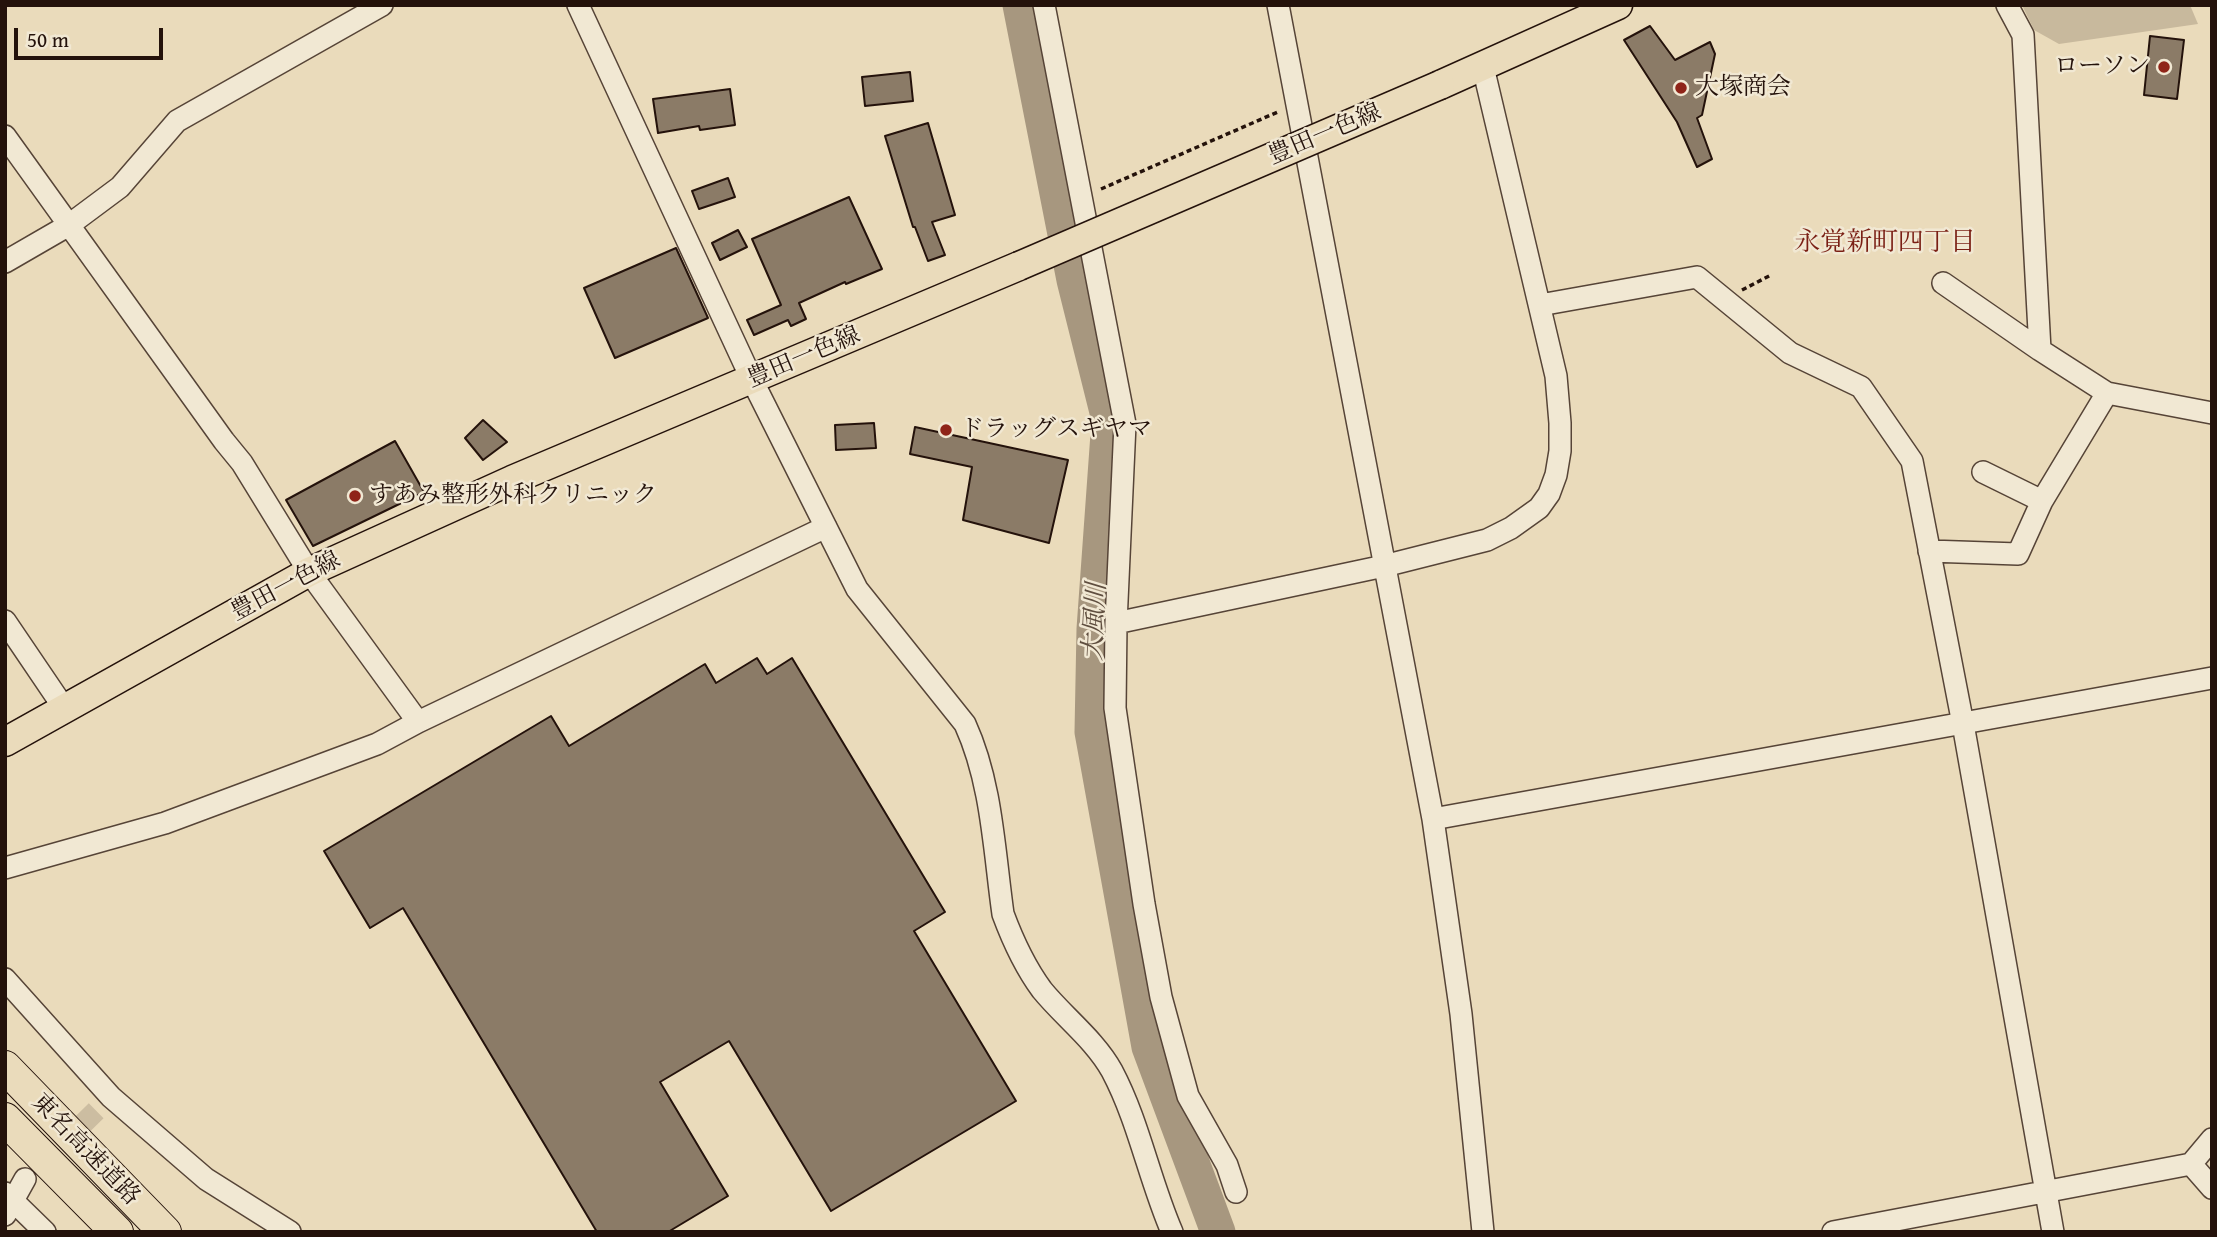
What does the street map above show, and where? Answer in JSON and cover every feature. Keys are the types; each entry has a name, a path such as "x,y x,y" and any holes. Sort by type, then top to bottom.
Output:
{"highway":[{"name":"東名高速道路","path":"5,1068 165,1232"},
{"name":"東名高速道路","path":"5,1119 117,1232"}],"main road":[{"name":"豊田一色線","path":"5,742 309,572 512,480 1483,67 1618,5"}],"street":[{"path":"5,262 69,225 120,187 177,121 382,5"},
{"path":"578,5 752,380 857,589 965,724 977,750 985,780 1003,914 1010,935 1042,990 1111,1069 1127,1104 1172,1232"},
{"path":"1044,5 1125,424 1115,708 1144,904 1168,1030 1188,1096 1227,1165 1236,1192"},
{"path":"1278,5 1433,819 1461,1014 1483,1232"},
{"path":"2007,5 2023,35 2040,350"},
{"path":"1116,623 1384,566 1487,540 1529,517 1549,494 1560,451 1556,376 1483,67"},
{"path":"5,136 242,463 309,572 418,722"},
{"path":"1540,305 1697,276 1790,354 1861,387 1912,461 1963,724 2053,1232"},
{"path":"1943,283 2107,393 2212,413"},
{"path":"1929,551 2018,554 2042,501 2107,393"},
{"path":"1983,472 2042,501"},
{"path":"5,868 165,823 377,744 826,527"},
{"path":"5,621 64,708"},
{"path":"1433,819 2212,678"},
{"path":"5,979 105,1103 206,1179 290,1232"},
{"path":"1833,1232 2191,1164 2212,1139"},
{"path":"2191,1164 2212,1188"},
{"path":"25,1180 8,1203 46,1232"}],"path":[{"path":"1083,197 1296,104"},
{"path":"1725,300 1771,275"}],"shaded area":[{"path":"2022,5 2190,5 2198,24 2059,44 2034,30"}],"building":[{"name":"大塚商会","path":"1650,26 1675,60 1710,42 1715,54 1702,115 1697,118 1712,159 1697,167 1677,122 1624,40"},
{"name":"ローソン","path":"2150,36 2184,40 2177,99 2144,95"},
{"path":"910,72 913,101 865,106 862,77"},
{"path":"730,89 735,125 700,130 699,126 658,133 653,99"},
{"path":"928,123 955,215 932,222 945,255 928,261 913,227 885,136"},
{"path":"728,178 735,197 699,209 692,191"},
{"path":"849,197 882,269 799,303 806,319 791,326 788,320 754,335 747,320 781,305 752,239"},
{"path":"738,230 747,247 720,260 712,243"},
{"path":"676,248 708,318 615,358 584,288"},
{"path":"483,420 507,442 483,460 465,438"},
{"path":"874,423 876,448 836,450 835,425"},
{"path":"915,427 1068,460 1049,543 963,520 972,467 910,454"},
{"name":"すあみ整形外科クリニック","path":"395,441 424,492 313,546 286,500"},
{"path":"757,658 767,674 792,658 945,912 914,931 1016,1101 831,1211 729,1041 660,1082 728,1196 668,1232 597,1232 403,908 370,928 324,851 551,716 569,746 705,664 716,683"}],"waterway":[{"name":"大風川","path":"1020,5 1074,280 1109,420 1094,629 1092,732 1149,1047 1218,1232"}],"tunnel":[{"path":"37,1169 98,1109"}],"place":[{"name":"ローソン","path":"2164,67"},
{"name":"大塚商会","path":"1681,88"},
{"name":"ドラッグスギヤマ","path":"946,430"},
{"name":"すあみ整形外科クリニック","path":"355,496"}],"district":[{"name":"永覚新町四丁目","path":"1885,243"}]}
